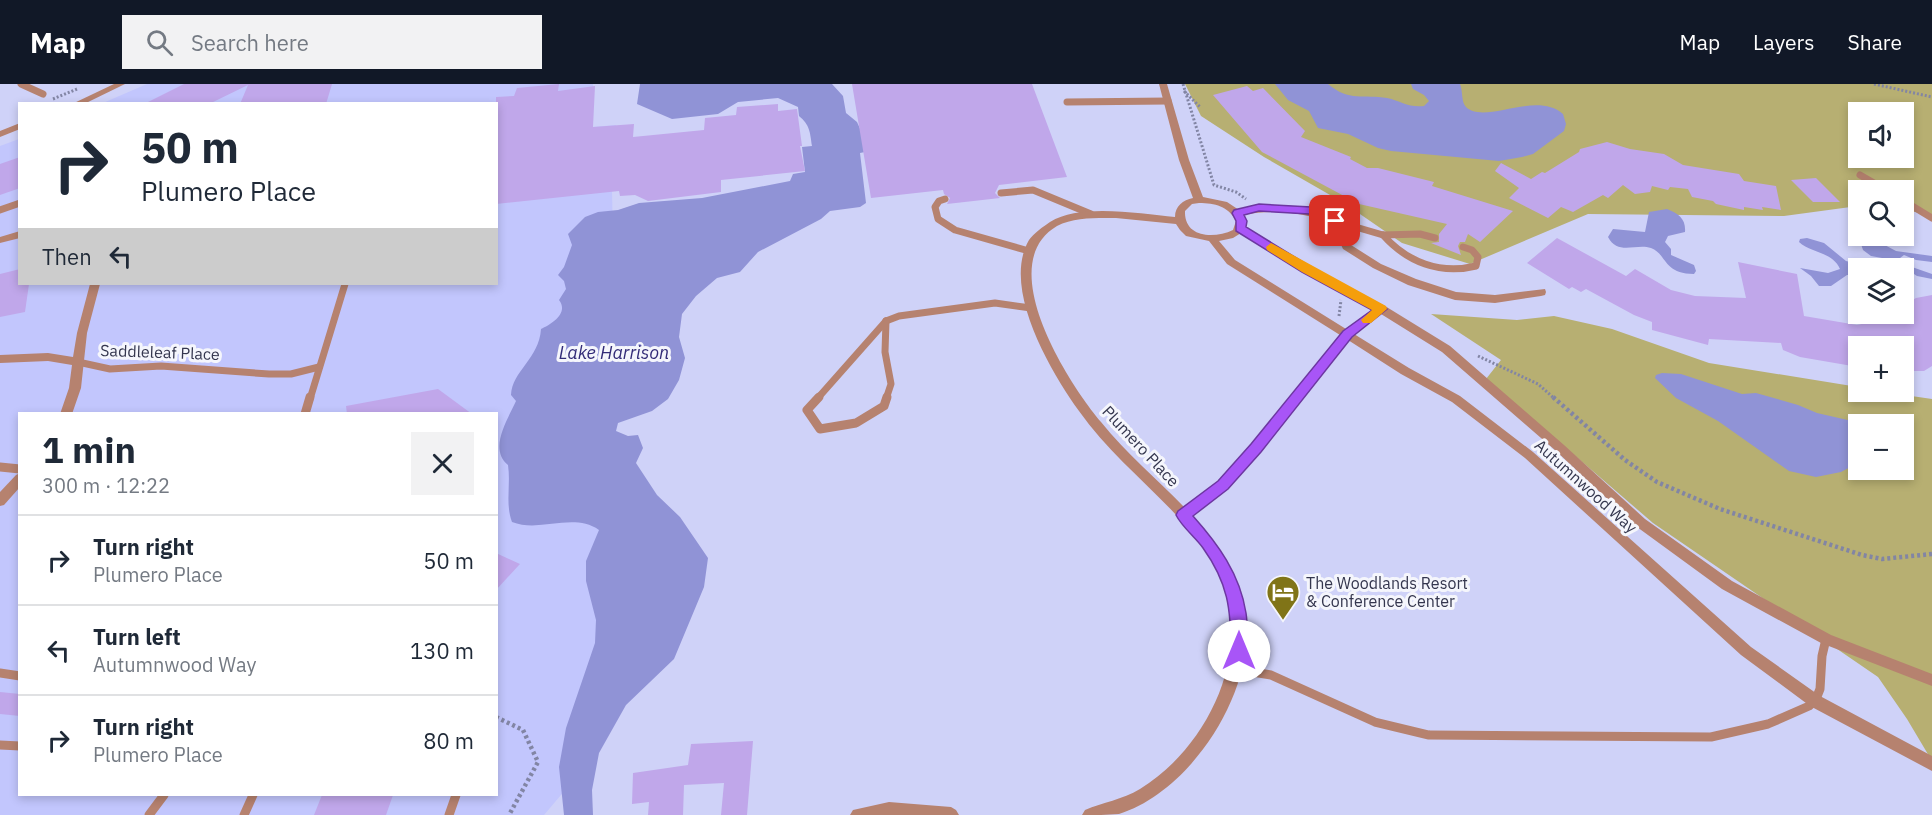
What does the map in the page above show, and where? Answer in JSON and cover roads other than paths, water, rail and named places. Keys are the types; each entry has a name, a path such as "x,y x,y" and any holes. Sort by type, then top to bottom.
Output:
{"street":[{"path":"80,102 121,84"},
{"path":"1163,84 1184,160 1199,200"},
{"path":"0,134 18,127"},
{"path":"1199,200 1222,202 1238,213 1241,221 1240,228 1230,236 1214,240 1194,236 1183,228 1179,221 1183,207 1199,200"},
{"path":"1238,213 1259,208 1311,210 1335,221 1347,247 1377,266 1412,282 1455,296 1495,299 1541,292"},
{"path":"1029,251 1038,236 1052,225 1091,214 1179,221"},
{"name":"Autumnwood Way","path":"1240,228 1306,270 1381,309 1446,348 1641,523 1727,585 1826,639 1932,681"},
{"path":"0,240 18,235"},
{"name":"Autumnwood Way","path":"1214,240 1230,262 1405,371 1456,399 1529,455 1746,651 1815,701 1932,764"},
{"name":"Plumero Place","path":"1029,251 1026,277 1031,308 1052,359 1096,425 1207,542 1227,573 1239,614 1239,651 1229,687 1211,727 1185,761 1151,791 1119,806 1090,815"},
{"path":"67,412 75,388 82,333 95,285"},
{"path":"1183,515 1223,485 1256,448 1347,334 1381,309"},
{"name":"Saddleleaf Place","path":"0,359 48,357 78,362"},
{"path":"0,501 18,480"},
{"path":"858,815 889,810 951,815"}],"lane":[{"path":"21,84 43,94"},
{"path":"1068,102 1168,101"},
{"path":"1860,175 1869,180"},
{"path":"1001,193 1033,190 1091,214"},
{"path":"945,199 939,201 935,207 938,219 955,230 1029,251"},
{"path":"0,210 18,204"},
{"path":"1914,207 1932,218"},
{"path":"1335,221 1383,236 1420,234 1435,238"},
{"path":"1383,236 1390,245 1412,258 1435,267 1451,270 1461,271 1476,266 1478,257 1472,250 1463,247"},
{"path":"306,412 345,285"},
{"path":"886,321 885,352 891,384 884,406 856,423 820,429 807,410 886,321 899,316 994,303 1031,308"},
{"name":"Saddleleaf Place","path":"78,362 110,369 161,366 269,374 291,374 319,367"},
{"path":"0,467 18,470"},
{"path":"1234,669 1271,675 1375,722 1429,735 1711,737 1755,728 1798,712 1815,701 1823,679 1822,657 1826,639"},
{"path":"0,673 18,676"},
{"path":"0,745 18,746"},
{"path":"149,815 164,796"},
{"path":"157,815 165,796"},
{"path":"244,815 253,796"},
{"path":"449,815 456,796"}],"water":[{"name":"Lake Harrison","path":"640,84 832,84 843,96 846,113 857,122 870,151 860,153 866,203 860,207 830,211 821,219 758,252 740,272 717,278 696,296 682,314 679,337 685,358 679,380 668,399 652,411 618,423 616,431 628,436 638,435 643,448 636,463 657,495 680,517 708,558 704,587 674,659 626,705 599,753 592,790 593,815 564,815 559,767 566,728 595,643 596,620 586,581 586,561 599,530 578,523 523,525 512,522 509,508 508,465 502,458 500,442 516,401 511,395 512,387 536,349 541,329 561,314 562,305 559,300 566,289 564,281 558,275 564,267 572,245 568,234 585,217 598,212 618,210 639,203 702,198 790,181 793,174 805,172 802,147 812,146 809,129 799,116 798,107 778,98 738,102 718,114 672,119 637,104"},
{"path":"1275,84 1328,84 1350,95 1387,98 1409,105 1424,106 1429,101 1413,89 1411,84 1460,84 1464,105 1475,111 1498,111 1539,105 1563,114 1566,124 1564,131 1533,154 1499,161 1391,151 1378,148 1348,134 1318,128 1309,111 1288,100"},
{"path":"1667,209 1681,217 1685,232 1668,236 1665,242 1671,249 1671,255 1694,265 1696,271 1694,274 1676,271 1651,248 1622,248 1612,243 1608,237 1613,229 1645,232 1649,212"},
{"path":"1807,238 1824,243 1848,261 1848,275 1831,286 1819,286 1800,268 1828,273 1840,269 1832,259 1804,246 1799,242 1800,239"},
{"path":"1862,246 1887,246 1896,251 1932,256 1932,262 1916,260 1904,255 1900,258 1882,258 1871,256"},
{"path":"1914,268 1932,274 1932,279 1914,274"},
{"path":"1681,374 1742,394 1756,393 1817,413 1848,420 1848,468 1816,477 1789,471 1718,421 1676,398 1655,378 1656,375"}],"place":[{"name":"The Woodlands Resort & Conference Center","path":"1283,621"}]}
